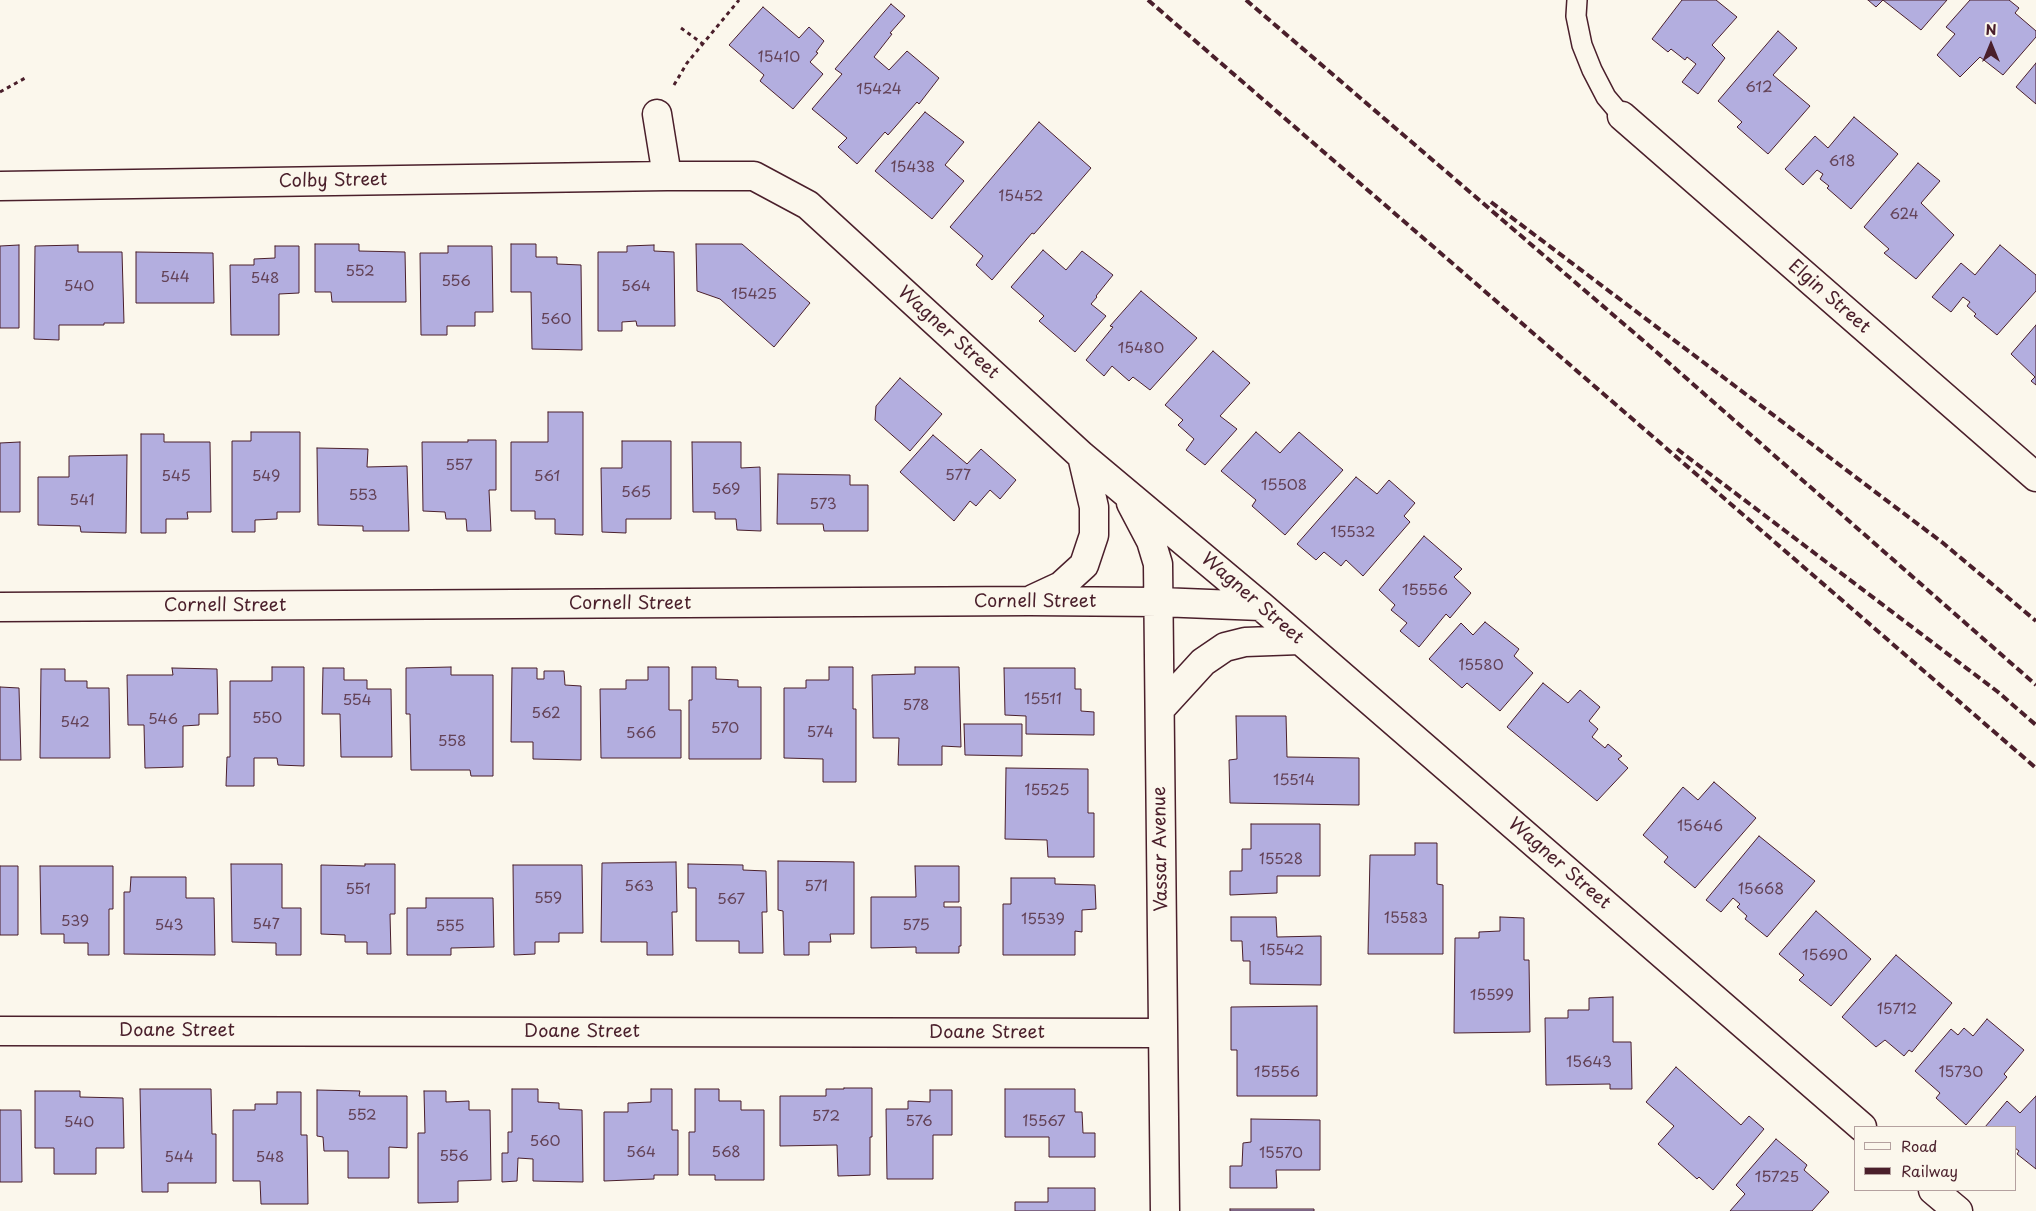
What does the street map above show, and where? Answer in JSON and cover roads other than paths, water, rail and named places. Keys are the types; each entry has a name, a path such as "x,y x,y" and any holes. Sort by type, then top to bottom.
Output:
{"street":[{"path":"657,114 667,176"},
{"name":"Elgin Street","path":"1622,116 2036,477"},
{"name":"Colby Street","path":"0,186 667,176"},
{"name":"Wagner Street","path":"667,176 754,176 808,205 1082,456 1261,606 1861,1126"},
{"path":"1029,601 1061,586 1084,565 1094,535 1094,507 1082,456"},
{"name":"Vassar Avenue","path":"1126,494 1140,518 1158,564 1165,1211"},
{"name":"Cornell Street","path":"0,607 1029,601 1159,602 1261,606"},
{"path":"1160,709 1203,662 1225,647 1245,642 1300,640"},
{"name":"Doane Street","path":"0,1031 1163,1033"},
{"path":"1935,1191 1958,1211"}],"lane":[{"path":"1566,0 1577,8 1582,45 1592,70 1606,97 1622,116"}],"railway":[{"path":"1148,0 2036,768"},
{"path":"1246,0 1653,349 2036,685"},
{"path":"1491,202 1943,543 2036,621"},
{"path":"1677,449 1998,692 2036,725"}]}
